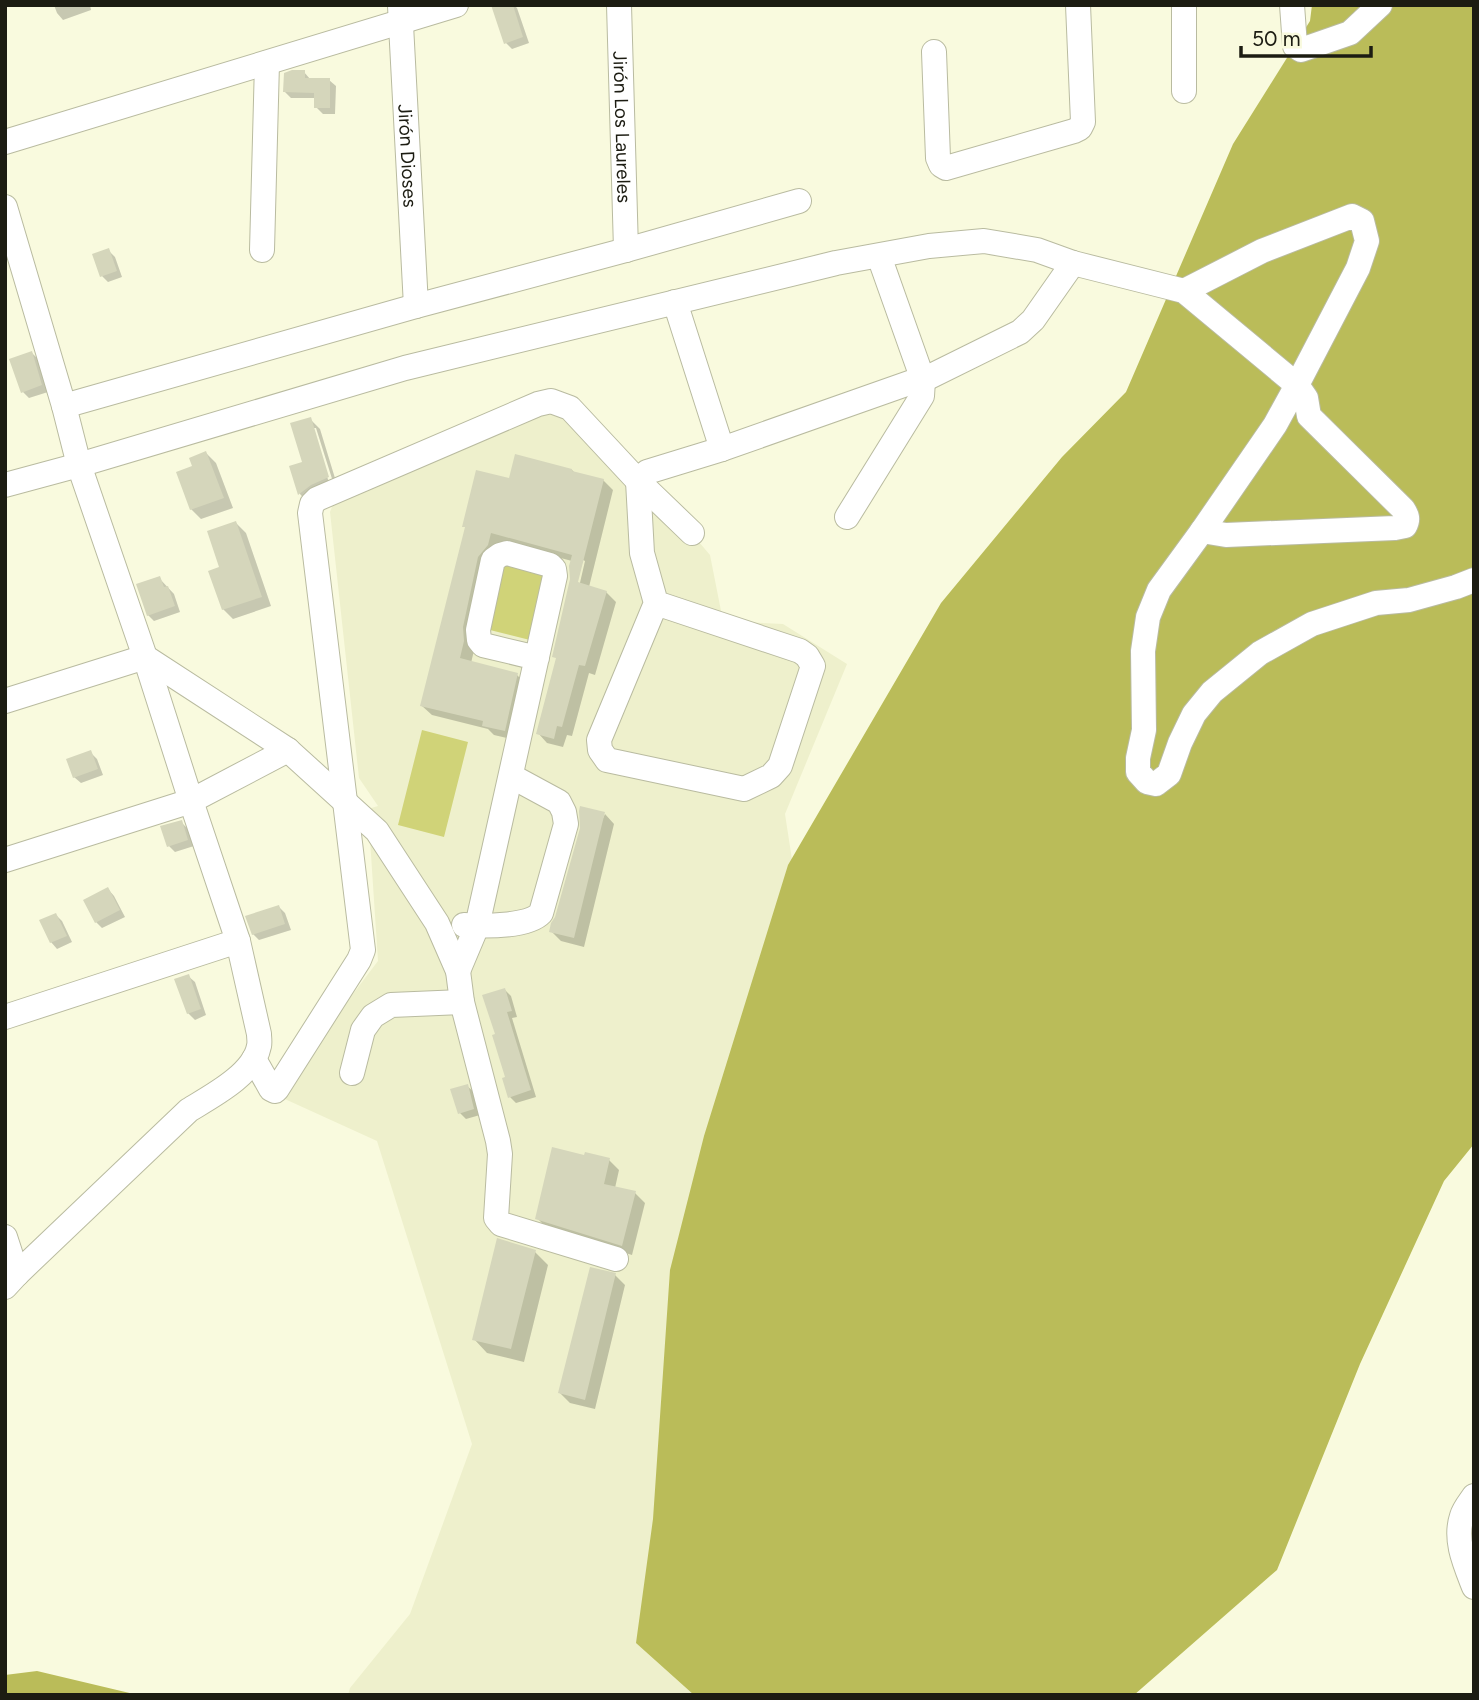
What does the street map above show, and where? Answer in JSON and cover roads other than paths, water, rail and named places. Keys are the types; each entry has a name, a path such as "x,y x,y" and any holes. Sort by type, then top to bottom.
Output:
{"street":[{"path":"5,142 267,63 401,14 457,5"},
{"name":"Jirón Los Laureles","path":"619,5 626,250"},
{"path":"934,52 938,158 946,168 1074,131 1080,128 1083,122 1078,5"},
{"path":"1184,5 1184,91"},
{"path":"1292,5 1295,46 1301,50 1350,33 1380,5"},
{"name":"Jirón Dioses","path":"401,14 416,306"},
{"path":"262,250 267,63"},
{"path":"64,406 799,201"},
{"path":"5,207 79,465 238,941 259,1034 259,1046 245,1071 222,1090 189,1110 11,1280"},
{"path":"1184,291 1262,251 1330,224 1352,216 1362,221 1367,241 1358,268 1297,386 1275,425 1158,590 1149,617 1143,651 1144,730 1138,772 1147,782 1156,783 1169,774 1194,714 1212,692 1260,653 1325,620 1376,603 1409,600 1474,580"},
{"path":"5,485 405,368 836,263 929,246 984,242 1037,250 1073,263 1184,291 1297,386 1306,398 1309,416 1403,509 1408,521 1405,526 1395,528 1226,535 1202,531"},
{"path":"847,517 922,396 923,380 879,256"},
{"path":"656,603 800,651 807,656 813,666 780,766 771,776 744,789 607,760 600,750 599,740 656,603 642,553 638,481 647,472 923,380 1020,332 1033,320 1073,263"},
{"path":"675,302 722,449"},
{"path":"254,1059 271,1089 275,1091 363,950 310,513 312,503 329,493 538,404 551,401 570,408 638,481 692,533"},
{"path":"1275,425 1309,416"},
{"path":"5,701 145,657"},
{"path":"145,657 288,750 377,831 436,923 458,971 462,1002 498,1141 500,1154 496,1218 500,1224 616,1259"},
{"path":"458,971 477,926 537,658"},
{"path":"5,860 191,801 288,750"},
{"path":"436,923 477,926 526,922 541,913 566,824 564,812 559,802 511,776"},
{"path":"5,1017 238,941"},
{"path":"352,1073 363,1030 373,1016 391,1005 462,1002"},
{"path":"5,1237 11,1280"},
{"path":"1474,1496 1462,1515 1459,1541 1474,1587"}]}
